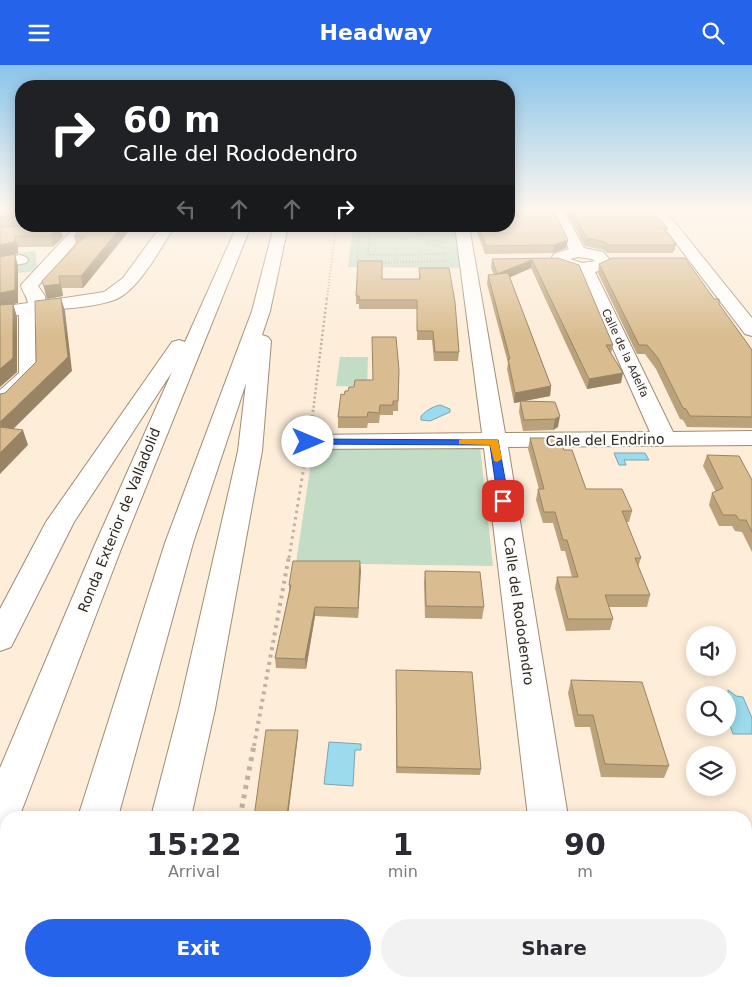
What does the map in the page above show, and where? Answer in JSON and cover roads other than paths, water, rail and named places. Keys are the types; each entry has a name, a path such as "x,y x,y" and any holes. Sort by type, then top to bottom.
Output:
{"main road":[{"path":"0,402 29,375 33,308 36,297 30,290 29,285 60,252"},
{"path":"0,312 110,296 128,282 149,252"},
{"name":"Ronda Exterior de Valladolid","path":"2,811 106,549 232,252"},
{"path":"100,811 179,543 261,311 275,252"},
{"name":"Calle del Rododendro","path":"471,252 477,261 495,442 547,811"},
{"name":"Calle de la Adelfa","path":"584,252 589,260 665,439"},
{"path":"691,252 752,330"},
{"path":"0,263 20,260"},
{"path":"542,261 561,260 570,265 589,260 622,260"},
{"path":"679,260 697,260"},
{"path":"172,811 197,709 250,451 262,334 261,311"},
{"path":"0,639 60,522 184,338 202,321"},
{"name":"Calle del Endrino","path":"308,442 495,442 752,438"}],"water":[{"path":"440,405 450,409 450,412 430,421 421,420 421,416 425,412"},
{"path":"614,453 645,453 649,460 624,460 626,465 619,465"},
{"path":"736,696 743,697 752,718 752,734 736,734"},
{"path":"329,742 361,744 361,750 355,750 353,786 324,784"}]}
